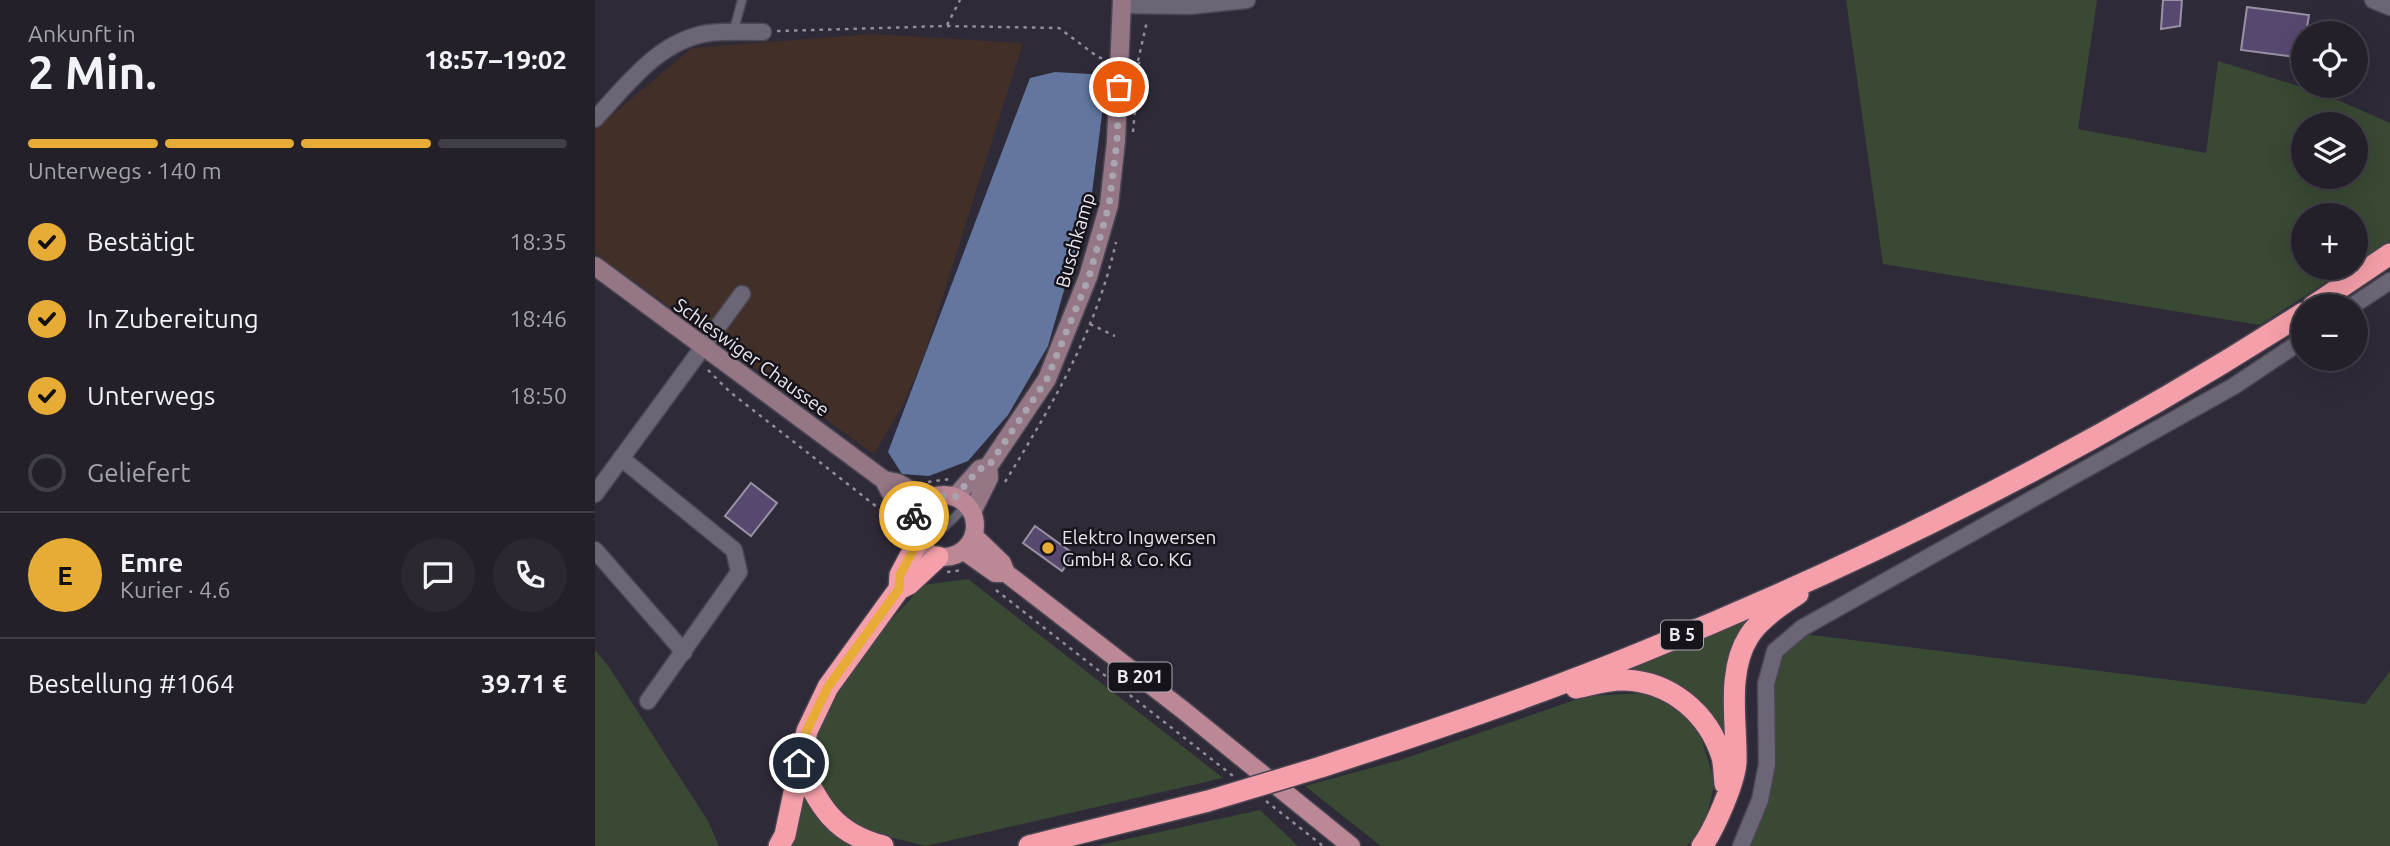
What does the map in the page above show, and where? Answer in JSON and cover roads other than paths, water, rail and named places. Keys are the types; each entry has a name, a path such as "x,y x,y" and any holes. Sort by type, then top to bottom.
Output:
{"highway":[{"path":"2331,294 2390,254"},
{"name":"B 5","path":"1029,846 1208,801 1321,766 1513,702 1640,653 1849,560 2026,473 2122,421 2291,320"},
{"path":"779,846 785,835 807,730 828,687 899,589 909,584 926,550"},
{"path":"1702,846 1712,833 1736,766 1735,689 1739,660 1749,635 1787,601 1849,560"},
{"path":"1513,702 1623,680 1655,685 1681,698 1708,726 1722,758 1727,793"},
{"path":"799,763 817,799 836,824 862,841 883,846"}],"main road":[{"path":"946,495 965,504 976,526 974,536 964,551 947,558 926,550 913,524 915,514 927,500 946,495"},
{"name":"B 201","path":"974,536 1002,563 1006,573 1183,710 1351,846"},
{"name":"B 201","path":"964,551 995,573 1006,573"}],"street":[{"path":"1122,3 1190,6 1247,0"},
{"path":"2373,0 2390,7"},
{"name":"Buschkamp","path":"965,504 989,478 988,467 1047,379 1089,277 1109,205 1117,141 1122,3"},
{"path":"595,120 649,62 681,41 708,33 763,32"},
{"name":"Schleswiger Chaussee","path":"595,267 884,480 898,483 927,500"},
{"path":"2368,296 2390,281"},
{"path":"595,494 741,294"},
{"path":"1741,846 1760,800 1766,764 1766,684 1775,651 1802,628 2234,386 2291,348"},
{"path":"621,458 734,550 739,572 648,701"},
{"name":"Schleswiger Chaussee","path":"884,480 890,492 915,514"},
{"path":"595,550 684,652"}],"lane":[{"path":"733,33 742,0"},
{"path":"926,550 965,504"}],"water":[{"path":"1055,72 1107,75 1092,193 1048,346 1008,415 968,461 929,476 902,474 888,452 1030,78"}],"place":[{"name":"Elektro Ingwersen GmbH & Co. KG","path":"1048,548"}]}
